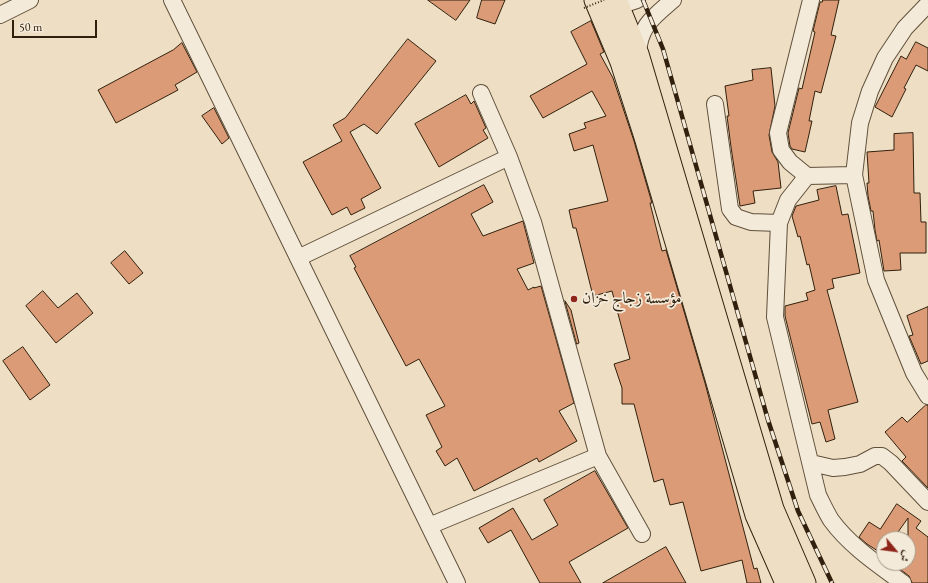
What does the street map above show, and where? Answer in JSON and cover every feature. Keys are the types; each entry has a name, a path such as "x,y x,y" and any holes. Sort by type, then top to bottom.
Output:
{"main road":[{"path":"619,2 638,54 773,509 805,583"},
{"path":"589,4 621,62 643,129 756,515 786,583"}],"street":[{"path":"0,15 30,0"},
{"path":"172,0 457,583"},
{"path":"638,54 638,43 642,31 651,20 673,0"},
{"path":"811,0 778,133 781,150 790,162 807,176 854,175"},
{"path":"922,4 885,58 870,91 860,123 854,175 876,280 914,373 928,396"},
{"path":"481,93 509,157 533,222 598,456 642,534"},
{"path":"714,104 730,209 736,217 751,222 779,223"},
{"path":"298,258 509,157"},
{"path":"807,176 788,200 779,223 775,317 818,495 831,519 847,538 862,553 903,583"},
{"path":"429,526 598,456"},
{"path":"811,463 839,468 860,464 875,456 882,456 891,463 928,502"}],"path":[{"path":"589,4 619,2"}],"building":[{"path":"428,0 470,0 456,20"},
{"path":"482,0 505,0 495,24 477,18"},
{"path":"823,0 839,0 831,35 836,36 821,93 815,91 809,121 812,121 805,152 792,149 790,146 788,133 799,88 802,89 820,2"},
{"path":"591,21 604,52 600,54 613,78 634,141 652,203 650,203 662,251 666,250 705,383 754,569 757,568 761,583 747,583 742,560 701,571 683,502 670,505 663,479 654,482 634,404 622,404 622,388 614,364 630,359 612,291 593,296 576,228 573,228 569,210 608,201 593,145 574,151 569,134 586,128 584,123 606,116 592,91 543,118 530,96 587,64 571,32"},
{"path":"408,39 436,61 377,134 364,124 350,132 381,188 361,199 365,208 351,215 347,207 332,215 303,162 342,141 333,125 345,118"},
{"path":"916,42 928,48 928,71 916,65 904,88 906,89 892,117 875,107 901,56 906,59"},
{"path":"182,43 197,72 175,85 178,90 116,123 98,90 173,50"},
{"path":"771,68 775,106 769,135 772,152 778,162 781,188 753,191 755,203 740,206 727,116 729,116 725,86 753,80 752,70"},
{"path":"466,95 471,104 474,101 486,128 483,130 488,138 439,167 415,124"},
{"path":"214,108 229,138 222,144 202,116"},
{"path":"913,133 914,193 920,193 921,222 926,222 926,253 900,253 901,270 884,271 879,240 877,241 873,211 871,211 868,196 867,183 869,183 867,152 894,150 894,134"},
{"path":"484,185 493,202 471,214 483,236 523,221 534,263 517,269 528,290 541,286 574,403 559,411 577,441 539,462 537,458 474,491 457,458 445,466 436,451 442,447 426,415 445,406 419,359 406,366 354,268 356,267 350,256"},
{"path":"836,186 842,215 848,214 860,273 832,279 834,288 827,290 858,402 828,410 835,439 826,442 820,422 812,424 785,316 785,306 808,300 806,293 815,290 809,264 807,265 800,236 798,237 792,216 796,206 819,200 817,190"},
{"path":"125,251 143,273 129,284 111,263"},
{"path":"43,291 58,308 77,293 93,313 56,343 26,306"},
{"path":"565,301 571,310 579,343 577,344"},
{"path":"928,307 928,361 921,364 909,336 913,335 907,316"},
{"path":"23,347 50,385 30,400 3,361"},
{"path":"926,405 928,405 928,488 902,461 906,457 885,432 902,417 907,422"},
{"path":"595,471 628,528 569,562 581,583 540,583 511,530 488,543 479,528 513,508 532,540 558,525 544,500"},
{"path":"897,504 921,521 916,528 928,537 928,583 912,583 909,576 902,571 916,571 916,531 908,531 908,518 899,531 876,531 876,550 859,537 869,522 880,529"},
{"path":"666,547 686,583 603,583"}],"railway":[{"path":"643,0 663,49 768,420 798,511 832,583"}],"place":[{"name":"مؤسسة زجاج خزان","path":"574,299"}]}
